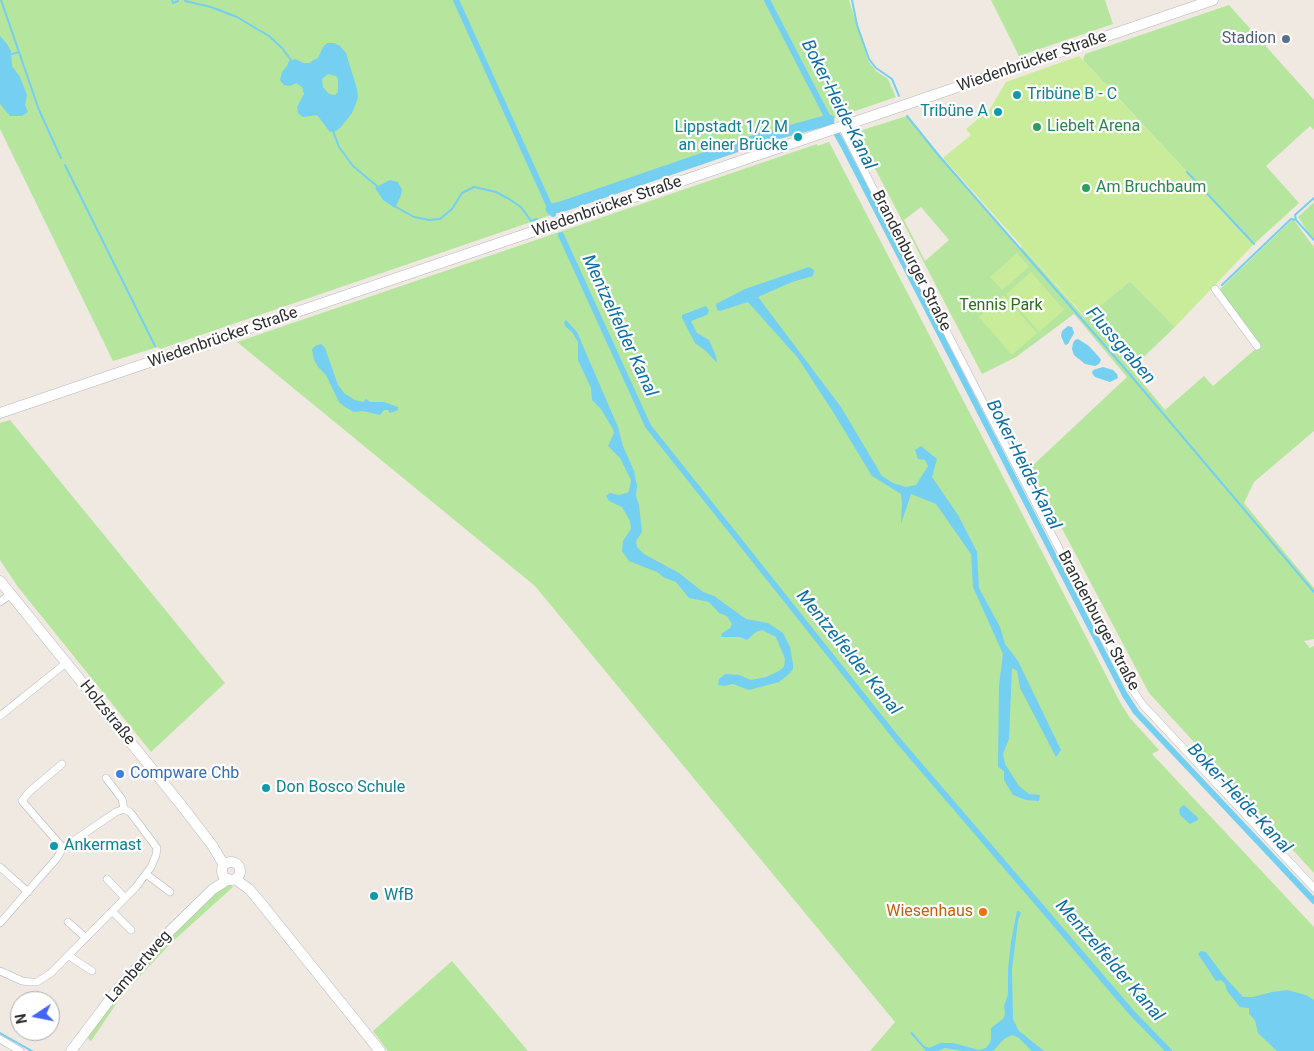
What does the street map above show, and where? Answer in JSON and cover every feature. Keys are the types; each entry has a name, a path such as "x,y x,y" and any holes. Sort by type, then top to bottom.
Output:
{"street":[{"name":"Wiedenbrücker Straße","path":"0,413 1213,0"},
{"name":"Brandenburger Straße","path":"837,129 913,267 1132,689 1150,712 1314,888"},
{"path":"1216,289 1257,346"},
{"name":"Holzstraße","path":"0,581 182,806 230,872 248,889 380,1051"},
{"path":"0,602 11,594"},
{"path":"0,716 66,663"},
{"path":"62,764 29,792 22,801 63,848"},
{"path":"106,778 122,799 124,809"},
{"path":"0,923 28,892 63,848 116,812 124,809 130,812 157,848 156,855 146,874 51,973 37,982 22,981 0,971"},
{"path":"0,867 28,892"},
{"name":"Lambertweg","path":"72,1051 117,990 171,930 230,872"},
{"path":"146,874 170,892"},
{"path":"107,879 125,898"},
{"path":"112,911 131,930"},
{"path":"68,922 86,938"},
{"path":"69,956 92,971"},
{"path":"0,1039 20,1051"}],"green space":[{"path":"0,0 849,0 868,60 876,71 888,79 896,97 160,349 158,347 113,361 0,129"},
{"path":"991,0 1105,0 1113,24 1019,56"},
{"path":"1229,5 1314,100 1314,130 1310,126 1266,166 1299,203 1254,244 1083,60 1085,54"},
{"name":"Am Bruchbaum","path":"1079,56 1254,244 1175,327 1130,281 1086,318 943,158 971,135 966,129 990,109 1006,82"},
{"name":"Tennis Park","path":"907,116 1019,249 1022,247 1085,318 1130,281 1175,327 1131,369 1165,410 1204,376 1213,386 1259,346 1220,290 1221,288 1293,219 1314,247 1314,431 1254,482 1244,503 1314,588 1314,639 1304,641 1310,648 1314,646 1314,873 1149,693 1030,468 1127,377 1074,314 1016,357 982,374 856,132","holes":["921,207 949,240 925,261 904,220"]},
{"path":"829,142 1121,704 1130,718 1159,750 1152,754 1314,927 1314,1051 870,1051 895,1022 535,586 237,342 817,144 818,146"},
{"path":"1314,202 1314,241 1298,217"},
{"path":"1017,253 1029,267 1002,290 990,277"},
{"path":"1031,272 1064,310 1039,332 1006,294"},
{"name":"Tennis Park","path":"1004,295 1037,333 1012,355 979,317"},
{"path":"10,420 225,683 151,752 18,587 0,560 0,423"},
{"path":"231,885 233,887 172,942 123,994 91,1041 86,1037 119,990 168,938 221,888"},
{"path":"452,961 528,1051 388,1051 373,1031"}],"water":[{"path":"0,36 11,51 12,66 20,77 27,95 25,105 28,112 22,116 10,116 0,104"},
{"path":"327,43 334,43 340,46 346,53 358,98 352,113 341,127 336,131 330,132 317,115 303,117 298,113 297,107 304,94 302,87 296,83 290,86 284,85 280,80 282,72 289,61 295,59 304,63 310,63 318,58","holes":["328,74 336,76 338,79 338,92 335,95 329,94 323,87 322,79"]},
{"path":"390,180 398,182 402,190 395,208 383,200 375,188"},
{"path":"809,267 814,270 813,276 792,282 758,297 841,407 882,476 893,483 906,487 916,485 928,466 925,460 918,459 915,450 921,446 937,459 932,477 958,515 977,552 979,588 1000,627 1005,644 1018,661 1061,750 1056,757 1020,688 1017,671 1012,668 1009,739 1003,754 1005,764 1019,786 1029,794 1040,795 1039,801 1026,800 1013,795 1004,780 1004,771 998,767 999,685 1003,654 973,587 971,554 936,504 911,494 901,524 901,494 872,476 798,358 748,302 720,311 717,310 716,304 745,289"},
{"path":"706,306 709,311 707,315 691,321 697,333 709,340 717,363 695,343 682,318 682,315"},
{"path":"566,320 577,332 618,427 623,446 634,471 642,532 636,541 637,547 644,554 679,573 703,592 714,596 746,619 768,623 783,633 790,647 793,669 779,682 749,690 733,684 718,685 719,679 725,674 739,675 751,680 766,677 784,667 785,659 776,637 762,630 756,632 747,640 740,637 722,637 721,634 730,628 732,624 727,616 719,613 709,602 689,598 676,582 629,561 622,551 623,541 631,529 630,521 622,507 609,501 606,496 610,493 619,495 627,493 631,480 620,458 608,446 614,433 613,429 601,409 592,400 591,388 578,360 578,342 572,332 565,326"},
{"path":"1068,326 1072,327 1074,333 1068,344 1065,345 1061,336 1062,331"},
{"path":"1078,339 1089,346 1099,357 1101,360 1099,364 1095,366 1085,364 1074,355 1073,343"},
{"path":"321,344 325,348 338,385 345,394 363,402 366,399 370,402 384,402 398,407 398,410 390,413 388,410 384,410 380,415 363,411 354,412 339,402 326,375 314,360 312,350 315,346"},
{"path":"1103,367 1113,370 1118,378 1110,382 1095,377 1092,373 1093,370"},
{"path":"1184,805 1198,820 1190,824 1180,815 1179,810"},
{"path":"1017,911 1021,912 1018,921 1012,969 1013,1019 1019,1031 1044,1051 1032,1051 1019,1038 1012,1035 1004,1039 993,1051 963,1051 945,1048 938,1051 926,1051 910,1033 912,1032 924,1046 929,1048 941,1043 953,1043 979,1050 986,1048 989,1044 991,1028 1003,1019 1005,1014 1004,1006 1008,994 1011,942"},
{"path":"1201,951 1206,952 1243,997 1253,997 1287,990 1306,995 1314,1000 1314,1051 1277,1051 1258,1033 1255,1020 1249,1014 1249,1008 1240,1007 1227,991 1225,984 1221,980 1216,981 1198,954"}],"waterway":[{"path":"1,0 39,110 61,158"},
{"path":"172,0 173,3 178,1"},
{"name":"Mentzelfelder Kanal","path":"456,0 553,214"},
{"name":"Boker-Heide-Kanal","path":"767,0 1125,695 1136,712 1314,901"},
{"name":"Flussgraben","path":"852,0 857,25 869,59 876,68 892,79 899,96"},
{"path":"185,1 211,7 237,17 269,36 291,60"},
{"path":"12,54 19,52"},
{"name":"Flussgraben","path":"907,116 940,157 1127,371 1314,592"},
{"path":"551,209 762,138 829,120"},
{"path":"333,131 339,147 353,166 377,186"},
{"path":"65,165 155,346"},
{"path":"1187,172 1254,244"},
{"path":"396,207 414,217 429,220 440,219 452,209 462,193 474,187 496,192 521,207 531,221 537,219"},
{"path":"1296,220 1295,215 1314,198"},
{"path":"1222,285 1291,219 1296,220 1314,240"},
{"name":"Mentzelfelder Kanal","path":"561,235 648,426 897,739 1132,1013 1169,1051"},
{"path":"0,1033 32,1051"}],"place":[{"name":"Stadion","path":"1286,39"},
{"name":"Tribüne B - C","path":"1017,95"},
{"name":"Tribüne A","path":"998,112"},
{"name":"Liebelt Arena","path":"1037,127"},
{"name":"Lippstadt 1/2 M an einer Brücke","path":"798,137"},
{"name":"Am Bruchbaum","path":"1086,188"},
{"name":"Compware Chb","path":"120,774"},
{"name":"Don Bosco Schule","path":"266,788"},
{"name":"Ankermast","path":"54,846"},
{"name":"WfB","path":"374,896"},
{"name":"Wiesenhaus","path":"983,912"}]}
